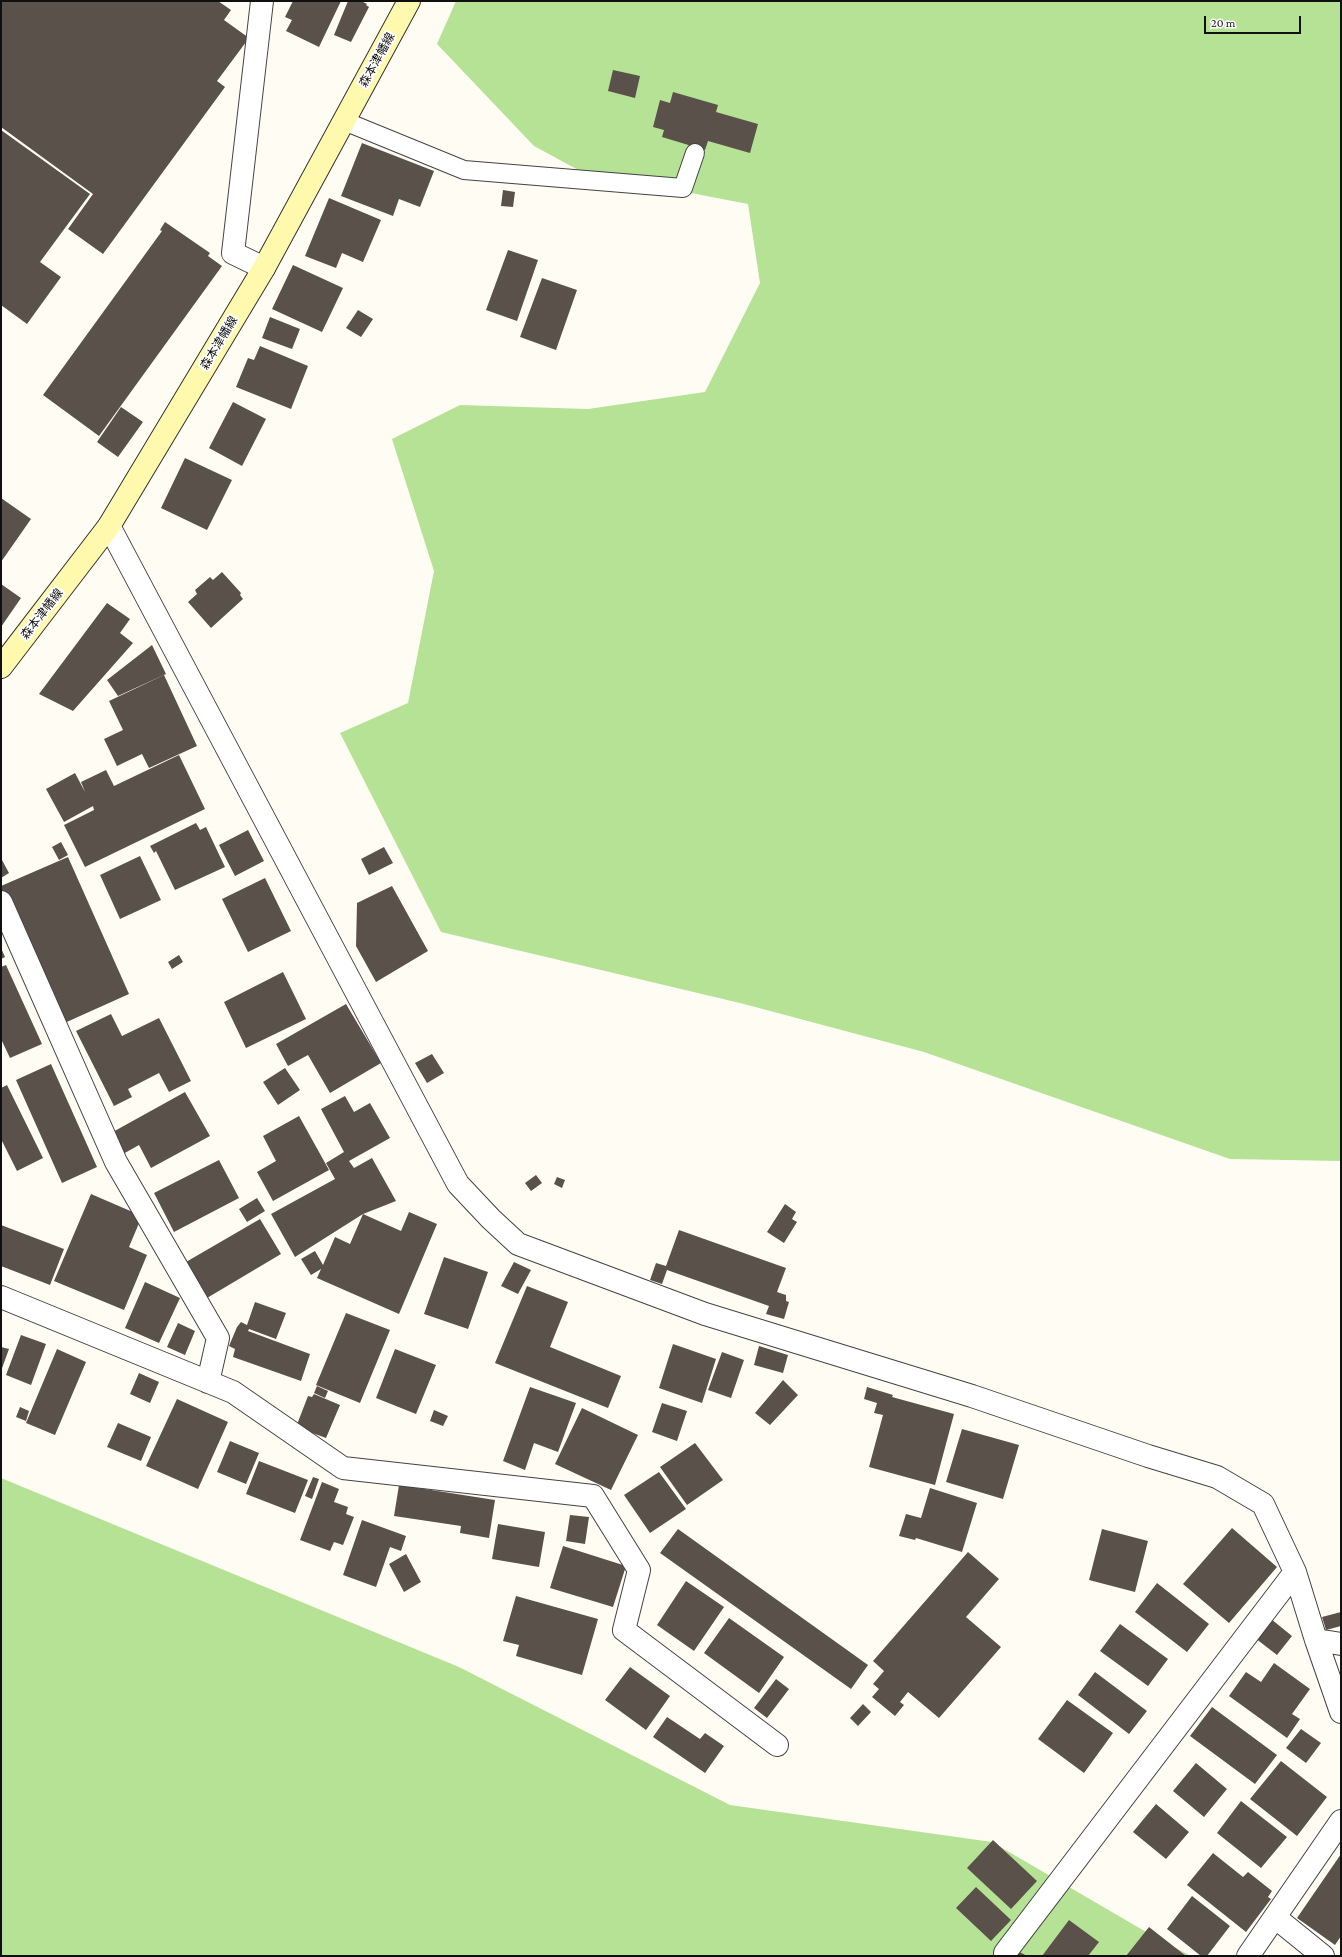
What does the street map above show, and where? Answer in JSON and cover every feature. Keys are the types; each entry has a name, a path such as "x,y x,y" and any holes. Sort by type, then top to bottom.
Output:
{"main road":[{"name":"森本津幡線","path":"1,667 109,526 264,268 344,121 405,2"}],"street":[{"path":"262,1 233,253 264,268"},
{"path":"109,526 458,1184 491,1219 518,1244 705,1314 972,1396 1148,1456 1217,1477 1263,1504 1295,1572 1316,1640 1341,1712"},
{"path":"1,902 116,1162 218,1338 208,1382"},
{"path":"1,1297 234,1392 343,1468 593,1496 639,1570 624,1630 777,1745"},
{"path":"1005,1953 1295,1572"},
{"path":"1316,1640 1341,1644"},
{"path":"1248,1956 1276,1918 1341,1821"},
{"path":"1276,1918 1323,1956"}],"lane":[{"path":"344,121 464,170 683,188 696,153"}],"green space":[{"path":"456,1 1341,1 1341,1161 1230,1159 924,1052 744,1004 441,932 340,733 408,703 434,571 392,439 460,405 588,409 705,392 760,283 748,204 582,172 534,146 437,44"},
{"path":"1,1478 459,1667 730,1805 992,1842 1153,1936 1191,1956 1,1956"}],"building":[{"path":"1,1 218,1 231,10 224,20 249,38 217,81 225,87 103,254 68,229 93,194 1,127"},
{"path":"293,1 341,1 319,47 286,31 292,20 285,17"},
{"path":"348,1 361,1 369,7 351,42 334,35"},
{"path":"613,70 640,76 635,98 608,91"},
{"path":"673,92 718,105 716,112 758,124 750,153 708,141 705,150 662,137 664,130 653,127 660,100 670,103"},
{"path":"1,130 90,194 40,262 61,277 27,324 1,305"},
{"path":"362,143 434,171 420,207 399,199 393,216 341,196"},
{"path":"503,190 515,192 513,207 501,206"},
{"path":"329,198 381,220 363,262 342,253 336,268 305,256"},
{"path":"165,222 210,253 208,256 222,266 99,436 43,395 162,231 160,230"},
{"path":"508,250 538,260 517,321 486,310"},
{"path":"293,265 343,288 322,332 272,309"},
{"path":"542,278 577,290 556,350 520,337"},
{"path":"358,310 373,319 361,337 346,328"},
{"path":"270,317 300,329 292,349 262,338"},
{"path":"260,346 308,366 291,409 236,387 248,358 254,360"},
{"path":"233,402 266,419 242,466 209,448"},
{"path":"121,407 143,422 118,457 97,442"},
{"path":"185,458 232,480 207,530 161,508"},
{"path":"1,498 31,519 1,562"},
{"path":"222,572 241,593 240,595 243,599 211,628 188,602 197,594 195,590 210,577 213,580"},
{"path":"1,584 21,598 1,627"},
{"path":"107,603 130,619 120,633 133,643 73,711 39,694"},
{"path":"152,645 166,674 118,696 107,680"},
{"path":"164,675 197,746 149,768 142,754 117,766 104,739 123,730 109,701"},
{"path":"179,755 205,809 85,867 64,825 94,810 93,806 64,822 46,789 75,773 85,792 81,782 106,770 114,786"},
{"path":"196,823 200,830 206,827 225,867 175,890 156,851 154,853 150,846"},
{"path":"248,830 264,861 235,876 219,845"},
{"path":"61,842 68,855 59,860 52,847"},
{"path":"384,847 393,863 369,875 361,859"},
{"path":"140,856 161,900 120,919 100,875"},
{"path":"68,857 129,994 60,1025 1,892 1,886"},
{"path":"2,860 9,873 1,878 1,861"},
{"path":"265,878 291,931 248,952 222,899"},
{"path":"392,886 428,951 376,982 356,946 357,903"},
{"path":"1,948 5,957 1,959"},
{"path":"179,955 183,962 172,969 168,962"},
{"path":"6,965 42,1044 10,1058 1,1039 1,967"},
{"path":"283,972 306,1019 246,1048 224,1002"},
{"path":"346,1004 381,1063 330,1093 308,1055 288,1066 276,1044"},
{"path":"111,1014 122,1036 159,1018 191,1081 169,1092 159,1073 128,1089 132,1097 114,1106 76,1031"},
{"path":"432,1054 444,1073 427,1083 415,1063"},
{"path":"51,1064 97,1167 62,1183 16,1080"},
{"path":"285,1068 300,1090 278,1105 263,1082"},
{"path":"7,1085 43,1158 17,1171 1,1139 1,1088"},
{"path":"185,1092 210,1136 151,1168 139,1145 123,1154 111,1133"},
{"path":"345,1096 354,1112 370,1103 390,1138 349,1161 354,1168 372,1158 396,1201 363,1214 295,1257 271,1214 335,1179 326,1163 344,1152 321,1109"},
{"path":"299,1116 329,1170 273,1201 257,1172 276,1161 263,1136"},
{"path":"219,1160 239,1198 174,1232 154,1193"},
{"path":"536,1175 542,1183 531,1191 525,1183"},
{"path":"557,1177 565,1180 562,1188 554,1184"},
{"path":"91,1194 142,1216 129,1247 147,1255 124,1310 54,1281"},
{"path":"257,1198 265,1211 247,1222 239,1209"},
{"path":"785,1204 796,1212 792,1219 797,1222 784,1243 767,1232"},
{"path":"409,1212 437,1224 399,1314 317,1278 321,1269 311,1275 301,1259 315,1251 323,1265 335,1237 350,1244 363,1214 401,1231"},
{"path":"260,1219 281,1254 207,1298 186,1262"},
{"path":"1,1225 64,1249 50,1285 1,1266"},
{"path":"679,1230 786,1268 777,1292 786,1295 786,1301 789,1302 784,1319 766,1314 769,1306 667,1270 662,1284 650,1280 656,1263 666,1266"},
{"path":"444,1257 488,1272 468,1329 424,1314"},
{"path":"514,1262 531,1270 518,1294 501,1286"},
{"path":"145,1282 180,1298 159,1343 125,1328"},
{"path":"527,1286 568,1302 550,1347 621,1376 608,1408 495,1363"},
{"path":"255,1302 286,1313 276,1339 249,1329 248,1331 310,1354 301,1381 233,1357 235,1349 229,1346 237,1327 241,1322 247,1325"},
{"path":"346,1313 390,1330 360,1403 316,1385"},
{"path":"178,1323 195,1331 185,1355 167,1347"},
{"path":"21,1335 46,1344 31,1385 6,1375"},
{"path":"673,1344 716,1359 702,1403 659,1388"},
{"path":"759,1346 788,1355 783,1373 754,1365"},
{"path":"1,1347 9,1349 1,1371"},
{"path":"57,1349 86,1362 55,1435 26,1423"},
{"path":"395,1349 436,1365 416,1414 376,1398"},
{"path":"722,1352 744,1360 731,1398 708,1390"},
{"path":"139,1373 159,1382 150,1403 130,1394"},
{"path":"783,1380 798,1395 770,1425 755,1413"},
{"path":"317,1386 328,1391 325,1398 314,1393"},
{"path":"530,1387 576,1403 558,1452 534,1443 525,1470 503,1461"},
{"path":"867,1387 893,1395 892,1397 954,1414 935,1485 869,1467 883,1415 874,1413 877,1403 864,1399"},
{"path":"314,1394 340,1405 326,1438 296,1427 308,1396 312,1397"},
{"path":"177,1399 228,1422 198,1489 146,1466"},
{"path":"662,1403 687,1411 677,1441 652,1432"},
{"path":"20,1407 29,1411 26,1421 16,1417"},
{"path":"582,1408 638,1435 611,1490 555,1464"},
{"path":"434,1410 448,1416 443,1426 430,1421"},
{"path":"118,1423 151,1437 141,1461 107,1447"},
{"path":"962,1429 1019,1445 1003,1499 946,1482"},
{"path":"230,1441 259,1453 246,1484 217,1472"},
{"path":"695,1443 723,1480 687,1505 660,1467"},
{"path":"259,1461 308,1480 295,1513 246,1494"},
{"path":"659,1472 686,1509 650,1533 624,1495"},
{"path":"313,1477 319,1479 312,1499 305,1496"},
{"path":"322,1482 339,1489 334,1502 348,1507 346,1514 354,1517 343,1545 334,1542 330,1551 300,1540"},
{"path":"399,1485 495,1500 489,1538 460,1533 461,1526 394,1516"},
{"path":"930,1488 977,1503 962,1552 916,1538 915,1540 899,1536 906,1514 921,1518"},
{"path":"570,1515 589,1517 585,1544 566,1541"},
{"path":"362,1520 406,1536 401,1551 390,1547 376,1587 343,1575"},
{"path":"498,1524 545,1532 539,1567 492,1559"},
{"path":"1232,1528 1277,1567 1229,1623 1183,1584"},
{"path":"678,1529 868,1665 851,1689 660,1553"},
{"path":"1102,1529 1148,1541 1135,1592 1089,1580"},
{"path":"563,1546 626,1566 613,1607 550,1588"},
{"path":"968,1552 999,1579 966,1617 1001,1647 939,1718 908,1692 900,1702 904,1705 895,1716 872,1697 879,1689 873,1684 884,1671 873,1661"},
{"path":"406,1554 421,1582 404,1592 389,1564"},
{"path":"686,1581 724,1607 694,1651 657,1625"},
{"path":"1157,1583 1209,1624 1187,1652 1135,1612"},
{"path":"516,1596 598,1619 582,1675 516,1656 519,1645 503,1641"},
{"path":"1341,1612 1341,1626 1326,1630 1322,1617"},
{"path":"729,1618 784,1657 759,1693 704,1653"},
{"path":"1271,1619 1292,1636 1277,1655 1255,1638"},
{"path":"1120,1624 1168,1659 1148,1686 1100,1651"},
{"path":"1274,1663 1310,1689 1292,1714 1300,1719 1287,1738 1229,1696 1246,1672 1261,1682"},
{"path":"630,1667 670,1696 646,1730 605,1700"},
{"path":"1095,1672 1147,1711 1129,1734 1078,1695"},
{"path":"776,1679 789,1689 767,1718 754,1708"},
{"path":"1067,1700 1113,1733 1084,1773 1038,1739"},
{"path":"863,1704 871,1712 858,1726 850,1718"},
{"path":"1212,1707 1277,1755 1255,1784 1190,1736"},
{"path":"667,1717 700,1739 705,1733 724,1746 705,1773 653,1737"},
{"path":"1301,1729 1321,1743 1306,1763 1286,1748"},
{"path":"1281,1761 1327,1797 1297,1836 1250,1799"},
{"path":"1196,1763 1227,1789 1204,1817 1173,1791"},
{"path":"1241,1801 1287,1837 1261,1868 1217,1833"},
{"path":"1156,1804 1189,1832 1166,1859 1133,1832"},
{"path":"993,1840 1037,1881 1011,1909 967,1868"},
{"path":"1213,1853 1243,1877 1248,1872 1272,1891 1268,1897 1271,1899 1246,1932 1187,1885"},
{"path":"1341,1854 1341,1936 1335,1945 1297,1918"},
{"path":"976,1887 1011,1920 991,1941 956,1908"},
{"path":"1192,1896 1230,1926 1207,1956 1201,1956 1167,1929"},
{"path":"1069,1920 1099,1942 1088,1956 1042,1956"},
{"path":"1149,1927 1186,1956 1126,1956"},
{"path":"1016,1950 1027,1956 1013,1956"}]}
